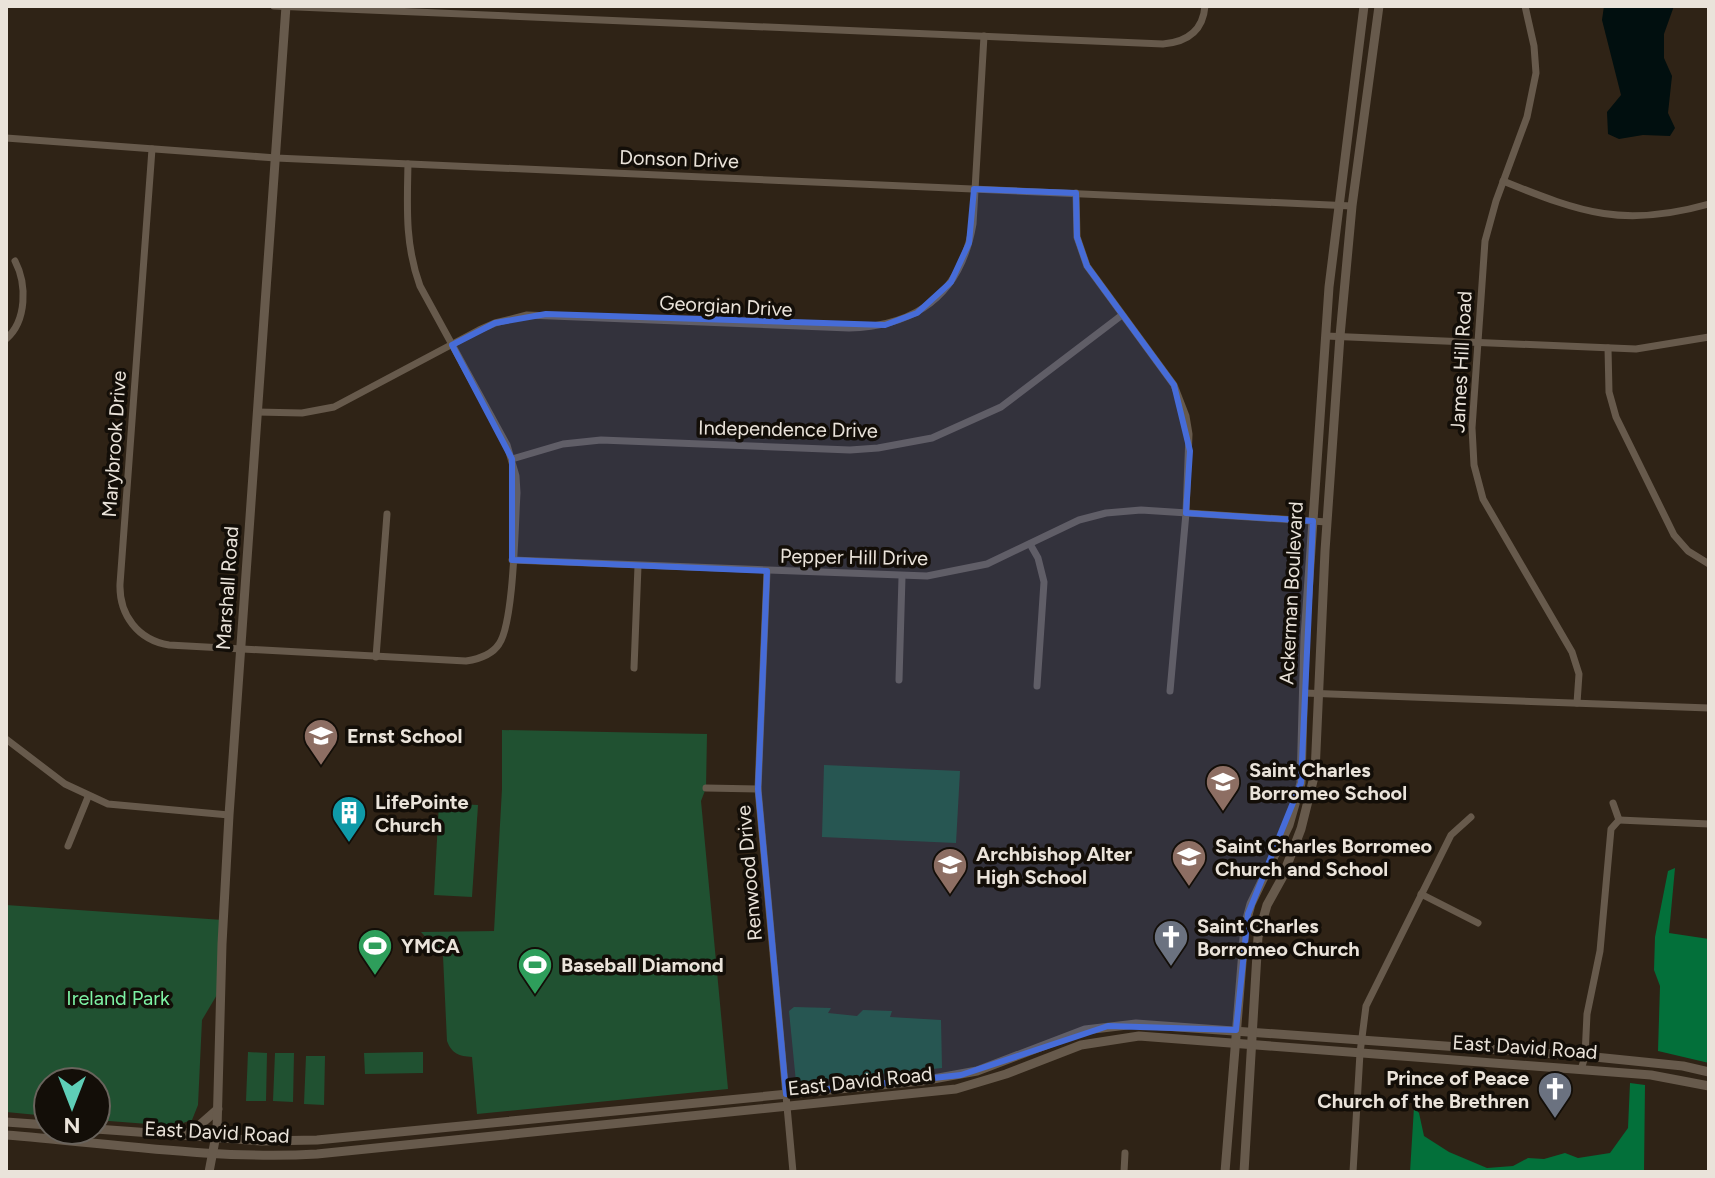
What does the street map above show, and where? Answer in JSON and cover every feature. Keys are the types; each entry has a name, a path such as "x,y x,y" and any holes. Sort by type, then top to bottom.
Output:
{"street":[{"path":"274,6 443,9 1178,43 1197,30 1205,6"},
{"name":"Marshall Road","path":"209,1172 218,1109 221,958 229,815 286,6"},
{"name":"Ackerman Boulevard","path":"1225,1172 1248,914 1289,825 1301,783 1313,521 1326,336 1337,205 1364,6"},
{"name":"Ackerman Boulevard","path":"1244,1172 1255,963 1261,921 1282,878 1310,800 1317,746 1327,522 1340,336 1352,206 1379,6"},
{"name":"James Hill Road","path":"1525,6 1534,46 1536,73 1527,117 1485,241 1472,452 1478,485 1493,519 1572,652 1579,674 1577,703"},
{"name":"Georgian Drive","path":"257,412 302,413 334,407 495,323 519,316 546,314 849,328 885,325 917,313 951,282 969,243 984,36"},
{"name":"Donson Drive","path":"6,138 276,158 1352,206"},
{"name":"Marybrook Drive","path":"152,149 120,594 128,619 142,635 169,645 466,661 486,656 498,646 507,626 512,560"},
{"path":"408,164 406,214 409,252 420,286 500,431 512,459 517,493 512,560"},
{"path":"1503,181 1565,206 1607,216 1646,217 1709,204"},
{"path":"1076,193 1075,222 1081,252 1094,280 1162,367 1174,385 1186,416 1190,451 1170,691"},
{"path":"6,339 16,328 21,310 22,279 15,261"},
{"name":"Independence Drive","path":"512,459 563,444 601,440 850,450 905,444 952,431 1001,407 1122,315"},
{"path":"1326,336 1608,348 1655,347 1709,337"},
{"path":"1608,348 1609,392 1616,417 1674,535 1688,551 1709,564"},
{"name":"Pepper Hill Drive","path":"512,560 927,576 966,570 997,560 1079,520 1106,513 1141,510 1327,522"},
{"path":"376,657 387,514"},
{"path":"1030,544 1038,558 1044,582 1037,686"},
{"path":"634,668 638,566"},
{"name":"Renwood Drive","path":"767,571 758,789 793,1172"},
{"path":"899,680 902,577"},
{"path":"1304,693 1709,708"},
{"path":"6,739 65,784 88,797 124,807 229,815"},
{"path":"706,788 758,789"},
{"path":"68,846 88,797"},
{"path":"1613,803 1619,820"},
{"path":"1353,1172 1361,1039 1370,993 1451,835 1471,817"},
{"path":"1619,820 1709,824"},
{"path":"1581,1070 1585,1056 1587,1014 1600,951 1611,829 1619,820"},
{"path":"1421,894 1478,923"},
{"name":"East David Road","path":"112,1130 262,1141 317,1140 922,1081 993,1066 1060,1038 1108,1026 1148,1024 1585,1056 1683,1066 1709,1072"},
{"name":"East David Road","path":"6,1135 212,1152 317,1154 956,1089 1006,1074 1068,1049 1139,1036 1639,1074 1709,1086"},
{"path":"1585,1056 1599,1066 1625,1068 1639,1074"},
{"path":"178,1135 193,1131 218,1109"},
{"path":"549,1117 551,1130"},
{"path":"6,1122 32,1124"},
{"path":"1124,1172 1125,1153"}],"highlighted area":[{"path":"974,189 1076,193 1077,237 1087,266 1174,385 1190,451 1186,513 1313,521 1301,783 1248,914 1236,1030 1108,1026 961,1075 786,1094 758,789 767,571 512,560 512,459 452,345 495,323 546,314 885,325 917,313 951,282 969,243"}],"green space":[{"path":"502,730 707,734 706,788 701,801 728,1089 477,1114 472,1057 456,1054 447,1041 443,956 421,932 494,931"},
{"path":"824,765 960,771 956,843 822,837"},
{"path":"439,803 478,805 472,897 434,895"},
{"path":"1675,868 1669,933 1709,939 1709,1063 1658,1051 1660,986 1654,970 1655,937 1668,871"},
{"name":"Ireland Park","path":"6,905 223,920 221,988 202,1020 198,1105 192,1120 174,1126 112,1121 112,1066 32,1066 32,1114 6,1112"},
{"path":"794,1007 831,1008 828,1013 857,1016 863,1010 892,1011 890,1017 941,1020 942,1068 796,1082 789,1011"},
{"path":"248,1052 267,1053 266,1101 246,1101"},
{"path":"423,1052 423,1073 365,1074 364,1053"},
{"path":"275,1053 294,1053 293,1102 273,1101"},
{"path":"306,1056 325,1056 324,1105 304,1104"},
{"path":"1630,1083 1645,1085 1644,1172 1410,1172 1414,1107 1419,1113 1424,1136 1449,1152 1487,1168 1513,1166 1528,1158 1544,1159 1565,1153 1578,1158 1610,1153 1628,1128"}],"shaded area":[{"path":"1604,6 1674,6 1664,34 1664,58 1672,76 1668,113 1675,128 1670,136 1643,135 1619,139 1608,134 1607,112 1621,95 1602,20"}],"place":[{"name":"Ernst School","path":"321,767"},
{"name":"Saint Charles Borromeo School","path":"1223,813"},
{"name":"LifePointe Church","path":"349,844"},
{"name":"Saint Charles Borromeo Church and School","path":"1189,888"},
{"name":"Archbishop Alter High School","path":"950,896"},
{"name":"Saint Charles Borromeo Church","path":"1171,968"},
{"name":"YMCA","path":"375,977"},
{"name":"Baseball Diamond","path":"535,996"},
{"name":"Prince of Peace Church of the Brethren","path":"1555,1120"}]}
